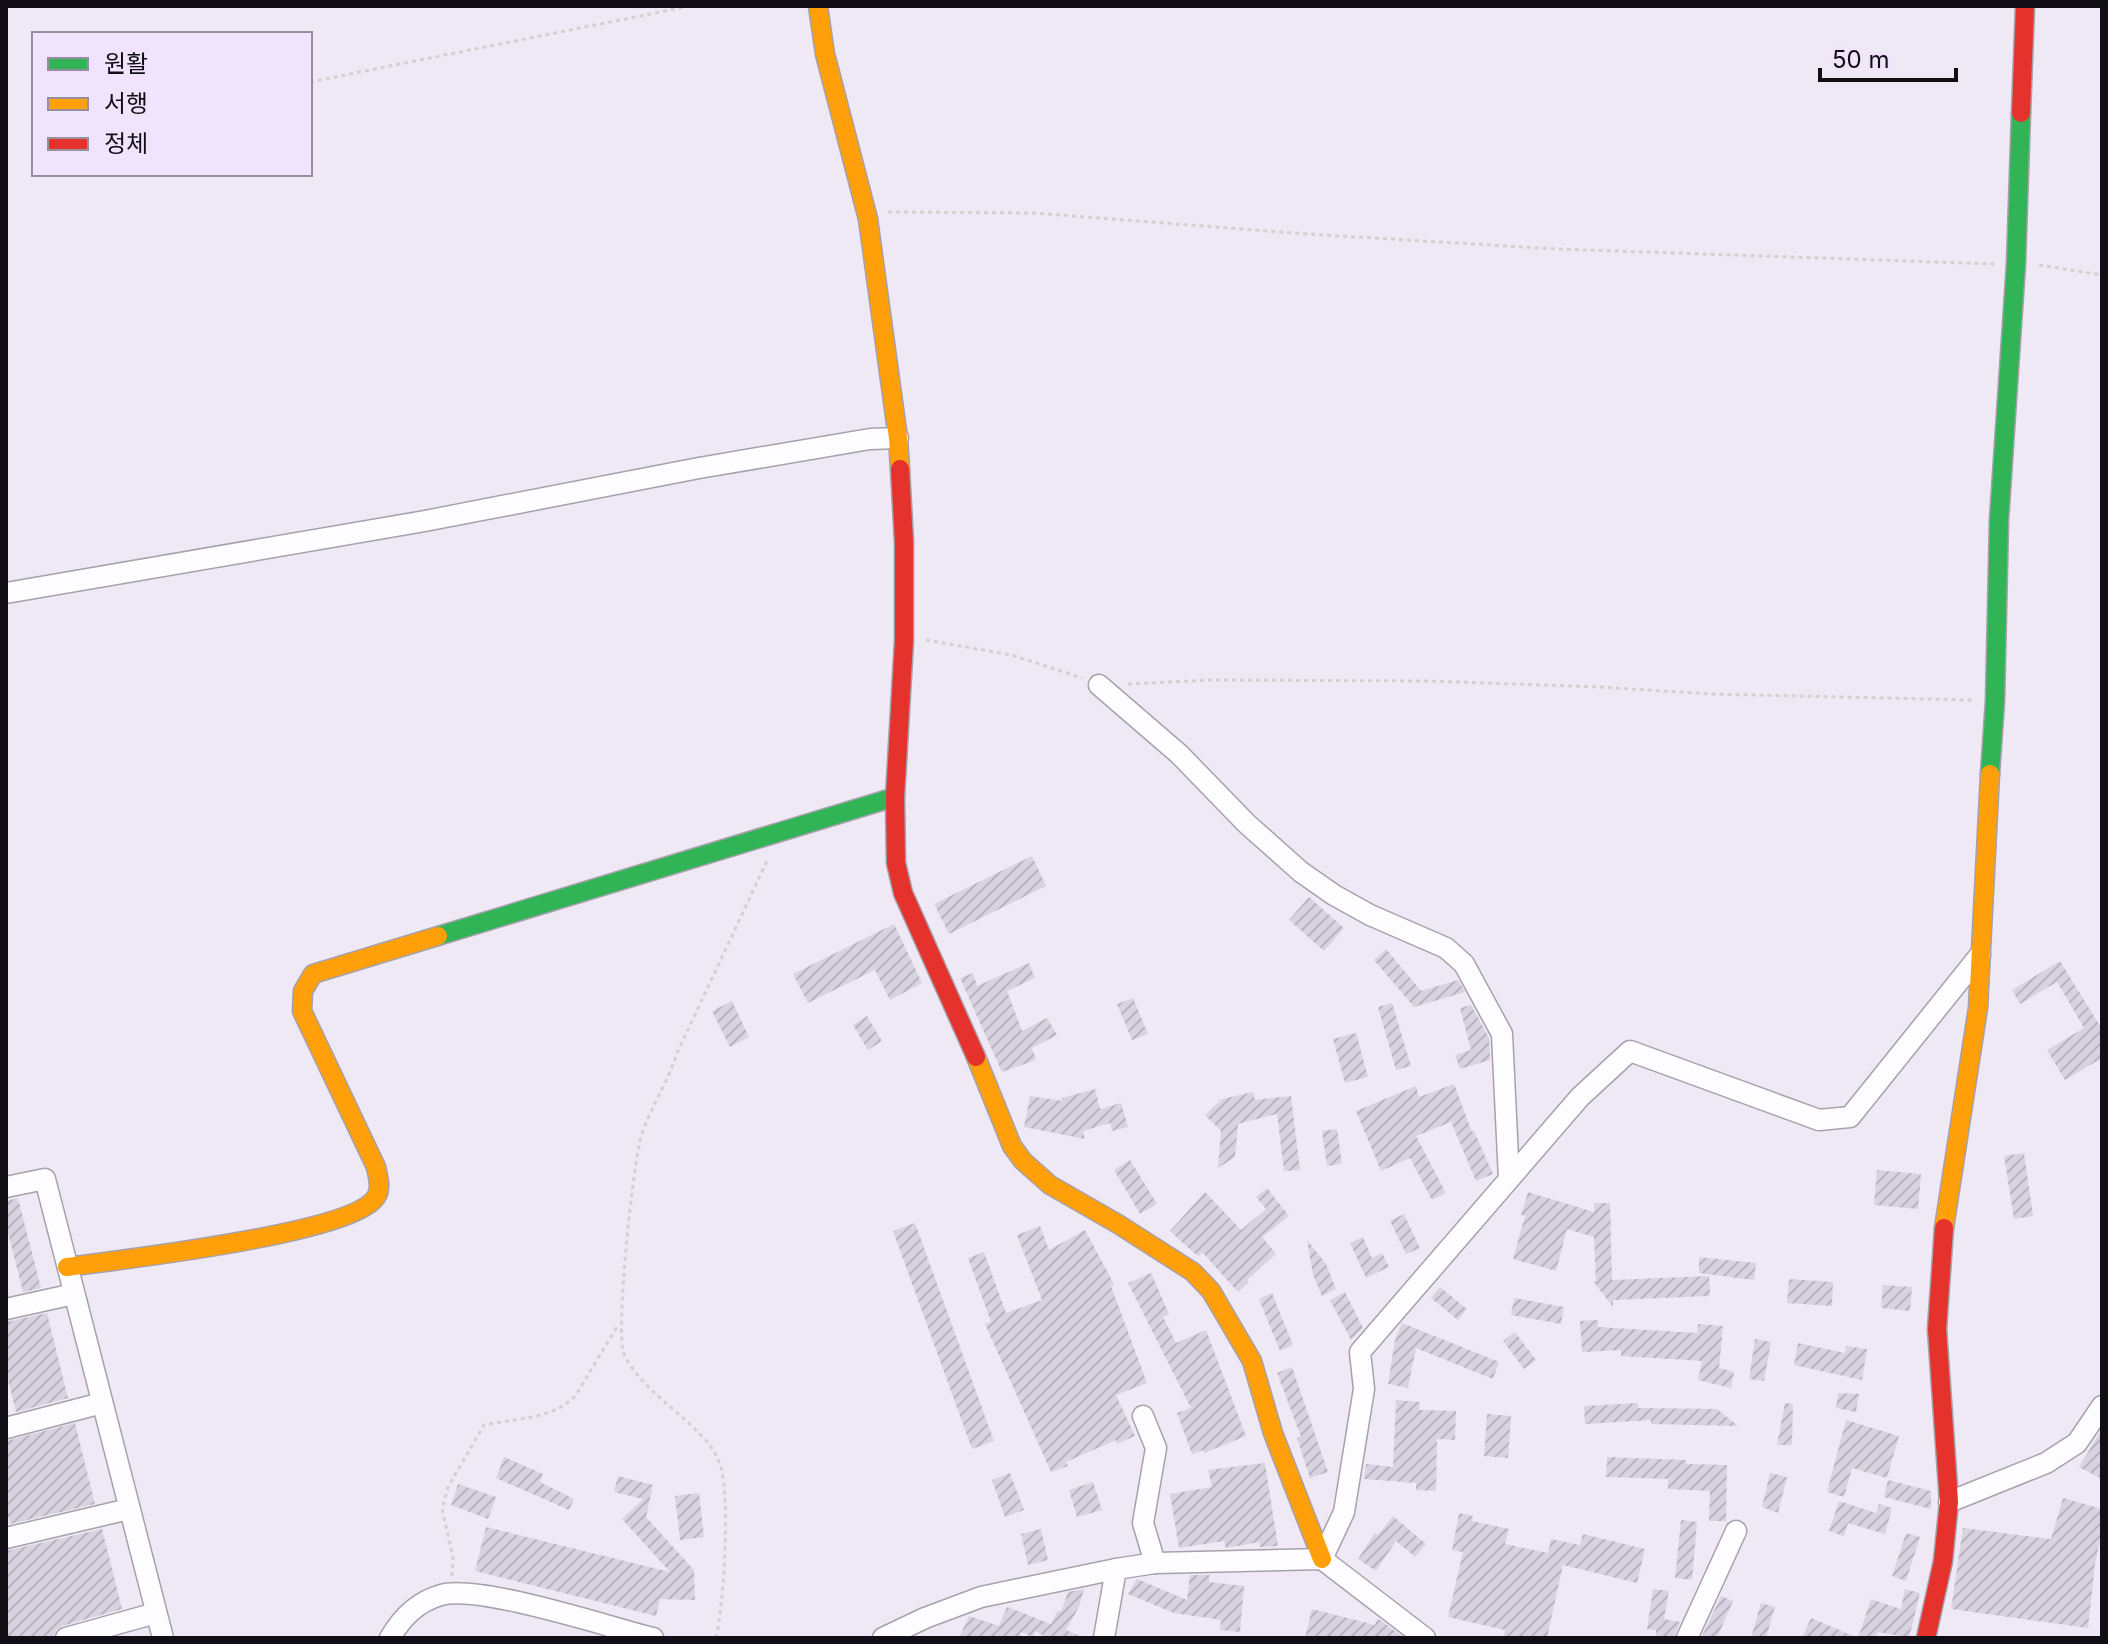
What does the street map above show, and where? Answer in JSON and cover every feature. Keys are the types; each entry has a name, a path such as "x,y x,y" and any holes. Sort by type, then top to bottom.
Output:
{"street":[{"path":"818,6 828,68 866,213 898,438 904,542 904,637 895,797 896,863 903,893 990,1087 1012,1146 1023,1161 1050,1185 1193,1272 1211,1291 1252,1361 1273,1433 1322,1559 1425,1638"},
{"path":"1926,1638 1943,1561 1949,1502 1937,1329 1944,1231 1978,1008 1995,701 1999,520 2016,264 2025,6"},
{"path":"6,593 425,521 715,465 870,439 898,438"},
{"path":"1099,685 1179,754 1247,824 1301,872 1370,915 1446,948 1464,964 1502,1034 1509,1179"},
{"path":"67,1267 257,1238 348,1215 372,1202 379,1192 380,1179 376,1167 302,1011 301,997 305,983 313,974 895,797"},
{"path":"1322,1559 1344,1512 1364,1389 1360,1352 1580,1097 1630,1051 1819,1120 1850,1117 1980,955"},
{"path":"6,1187 45,1179 163,1638"},
{"path":"6,1309 74,1294"},
{"path":"6,1428 102,1403"},
{"path":"1949,1502 2046,1463 2077,1443 2102,1406"},
{"path":"1143,1416 1156,1448 1143,1523 1155,1563"},
{"path":"6,1538 129,1509"},
{"path":"1687,1638 1736,1531"},
{"path":"883,1638 981,1597 1116,1569 1155,1563 1322,1559"},
{"path":"1104,1638 1116,1569"},
{"path":"390,1638 411,1610 444,1594 507,1600 653,1638"},
{"path":"66,1638 156,1613"}],"path":[{"path":"312,82 690,6"},
{"path":"866,213 1034,213 1557,249 2040,265 2102,275"},
{"path":"904,637 1012,655 1058,668 1099,685 1210,680 1429,681 1710,694 1995,701"},
{"path":"716,1638 722,1582 724,1490 721,1470 714,1450 651,1389 630,1364 623,1352 620,1323 641,1138 774,847 774,833"},
{"path":"444,1594 452,1580 453,1557 442,1509 448,1487 476,1435 484,1425 538,1416 568,1404 620,1323"}],"building":[{"path":"1032,856 1046,886 949,934 934,904"},
{"path":"1309,897 1344,928 1324,951 1289,920"},
{"path":"894,924 922,983 890,1000 875,970 808,1003 793,974"},
{"path":"1386,949 1421,991 1458,980 1465,992 1414,1007 1374,960"},
{"path":"2060,961 2102,1029 2102,1058 2065,1080 2047,1050 2084,1028 2057,982 2020,1004 2012,990"},
{"path":"1029,963 1035,978 1007,991 1022,1031 1047,1018 1057,1035 1032,1048 1036,1060 1002,1072 960,978 973,973 977,986"},
{"path":"1133,998 1148,1034 1132,1040 1117,1004"},
{"path":"732,1001 749,1037 730,1047 712,1011"},
{"path":"1392,1003 1411,1066 1396,1070 1378,1007"},
{"path":"1471,1005 1489,1038 1490,1060 1460,1069 1455,1055 1471,1050 1460,1008"},
{"path":"867,1016 882,1041 868,1050 853,1025"},
{"path":"1356,1033 1368,1077 1345,1083 1333,1039"},
{"path":"1454,1084 1472,1132 1493,1174 1476,1181 1451,1122 1416,1136 1446,1193 1432,1200 1410,1158 1381,1171 1356,1111 1416,1086 1419,1097"},
{"path":"1095,1089 1100,1109 1121,1103 1128,1127 1112,1131 1110,1123 1083,1131 1085,1139 1024,1127 1030,1096 1063,1101 1062,1098"},
{"path":"1253,1092 1255,1100 1291,1096 1300,1170 1284,1171 1277,1114 1238,1124 1235,1157 1218,1168 1221,1131 1205,1115 1222,1099"},
{"path":"1337,1129 1342,1164 1327,1166 1322,1131"},
{"path":"2024,1153 2033,1216 2014,1219 2004,1156"},
{"path":"1130,1160 1157,1204 1140,1214 1114,1170"},
{"path":"1877,1170 1921,1174 1918,1209 1874,1205"},
{"path":"1267,1188 1289,1216 1262,1237 1276,1254 1238,1292 1202,1252 1199,1256 1170,1231 1205,1192 1241,1230 1266,1209 1256,1197"},
{"path":"1528,1192 1594,1212 1594,1203 1610,1203 1612,1280 1709,1276 1710,1296 1613,1300 1613,1307 1593,1281 1596,1281 1594,1237 1567,1229 1556,1271 1513,1259"},
{"path":"18,1198 41,1288 23,1292 6,1225 6,1201"},
{"path":"1404,1214 1420,1248 1406,1254 1390,1221"},
{"path":"915,1223 994,1441 972,1449 893,1231"},
{"path":"1040,1226 1049,1250 1085,1230 1114,1284 1111,1286 1147,1383 1116,1395 1135,1436 1117,1444 1116,1440 1051,1472 985,1324 991,1322 968,1258 984,1252 1006,1313 1042,1300 1017,1235"},
{"path":"1363,1237 1372,1258 1382,1253 1389,1267 1366,1278 1350,1243"},
{"path":"1307,1240 1326,1264 1336,1289 1322,1296 1313,1275"},
{"path":"1699,1257 1756,1263 1754,1280 1699,1273"},
{"path":"1151,1273 1169,1314 1163,1317 1176,1343 1206,1330 1246,1436 1204,1453 1203,1450 1192,1454 1177,1413 1191,1408 1128,1283"},
{"path":"1789,1279 1833,1282 1832,1306 1787,1303"},
{"path":"1883,1285 1912,1287 1910,1311 1881,1308"},
{"path":"1440,1287 1467,1309 1458,1320 1431,1298"},
{"path":"1345,1292 1363,1328 1351,1340 1330,1300"},
{"path":"1272,1293 1293,1345 1280,1351 1259,1299"},
{"path":"1514,1298 1564,1307 1561,1324 1511,1315"},
{"path":"47,1313 68,1398 16,1412 6,1372 6,1322"},
{"path":"1598,1320 1598,1327 1697,1333 1698,1324 1723,1326 1719,1368 1734,1372 1731,1388 1698,1380 1702,1361 1621,1356 1621,1350 1582,1352 1580,1321"},
{"path":"1402,1323 1499,1362 1493,1379 1416,1348 1408,1388 1388,1384 1395,1340"},
{"path":"1515,1332 1536,1360 1524,1369 1503,1341"},
{"path":"1755,1339 1771,1342 1764,1381 1749,1379"},
{"path":"1798,1343 1845,1353 1846,1346 1867,1349 1862,1380 1794,1365"},
{"path":"1292,1367 1328,1472 1310,1478 1297,1438 1301,1437 1277,1373"},
{"path":"1838,1393 1859,1394 1856,1412 1836,1408"},
{"path":"1396,1400 1420,1402 1419,1410 1456,1411 1455,1440 1437,1439 1436,1491 1416,1490 1416,1483 1364,1479 1366,1464 1393,1467"},
{"path":"1638,1403 1638,1408 1717,1409 1738,1426 1651,1424 1651,1420 1585,1424 1584,1406"},
{"path":"1785,1403 1793,1404 1792,1445 1777,1445"},
{"path":"1487,1414 1511,1416 1508,1458 1484,1456"},
{"path":"1846,1420 1899,1436 1887,1478 1852,1468 1844,1497 1827,1492"},
{"path":"75,1423 95,1504 10,1524 6,1510 6,1441"},
{"path":"2102,1429 2102,1479 2079,1467"},
{"path":"504,1457 543,1474 540,1482 574,1499 569,1510 496,1478"},
{"path":"1607,1457 1727,1465 1726,1521 1709,1521 1710,1491 1668,1489 1668,1479 1606,1477"},
{"path":"1265,1463 1278,1546 1260,1547 1259,1542 1226,1548 1224,1541 1179,1548 1170,1494 1212,1487 1208,1470"},
{"path":"1010,1473 1024,1510 1005,1517 992,1480"},
{"path":"1770,1473 1787,1477 1778,1513 1762,1507"},
{"path":"618,1476 653,1485 646,1517 694,1570 695,1600 660,1599 656,1616 475,1571 486,1527 670,1572 622,1519 643,1499 614,1492"},
{"path":"1888,1480 1931,1491 1931,1509 1884,1497"},
{"path":"1093,1482 1102,1510 1077,1517 1069,1490"},
{"path":"458,1484 496,1497 488,1519 451,1505"},
{"path":"699,1493 704,1537 680,1540 675,1496"},
{"path":"2063,1498 2102,1509 2102,1531 2088,1628 1951,1609 1963,1528 2051,1539"},
{"path":"1839,1501 1876,1513 1879,1504 1892,1508 1885,1534 1848,1523 1844,1536 1829,1531"},
{"path":"1459,1513 1473,1516 1472,1521 1509,1529 1505,1544 1548,1553 1551,1539 1580,1545 1583,1534 1645,1549 1637,1583 1563,1565 1547,1638 1503,1638 1505,1630 1448,1617 1463,1552 1452,1550"},
{"path":"1393,1516 1426,1544 1415,1557 1396,1541 1376,1571 1358,1559 1375,1533 1378,1535"},
{"path":"1681,1520 1697,1522 1692,1580 1675,1578"},
{"path":"102,1529 122,1609 62,1626 53,1638 6,1638 6,1551"},
{"path":"1041,1529 1048,1560 1028,1565 1021,1534"},
{"path":"1906,1533 1920,1537 1906,1581 1892,1576"},
{"path":"1190,1575 1210,1575 1209,1582 1244,1586 1240,1632 1220,1630 1221,1620 1174,1613 1128,1594 1137,1579 1187,1600"},
{"path":"1084,1589 1079,1607 1066,1630 1084,1638 1043,1638 1035,1631 1033,1637 1021,1632 1020,1635 1027,1638 959,1638 969,1616 999,1626 1007,1607 1051,1624 1058,1610 1061,1612 1068,1592"},
{"path":"1653,1589 1669,1591 1664,1619 1680,1622 1674,1638 1656,1638 1656,1630 1647,1629"},
{"path":"1905,1589 1920,1593 1909,1638 1878,1632 1876,1638 1858,1638 1871,1599 1901,1609"},
{"path":"1721,1596 1733,1601 1717,1638 1701,1638"},
{"path":"1761,1603 1775,1607 1766,1638 1751,1638"},
{"path":"1312,1609 1375,1625 1377,1619 1404,1638 1305,1638"},
{"path":"1811,1618 1858,1638 1802,1638"}],"traffic: fast":[{"path":"1990,774 1995,701 1999,520 2016,264 2021,113"},
{"path":"438,936 895,797"}],"traffic: slow":[{"path":"818,6 825,54 868,219 900,469"},
{"path":"1944,1228 1978,1008 1990,774"},
{"path":"67,1267 181,1252 282,1234 325,1223 358,1210 376,1197 379,1186 376,1167 302,1011 303,991 313,974 438,936"},
{"path":"976,1057 1012,1146 1023,1161 1050,1185 1193,1272 1211,1291 1252,1361 1273,1433 1322,1559"}],"traffic: jam":[{"path":"2021,113 2025,6"},
{"path":"900,469 904,641 895,797 896,863 903,893 976,1057"},
{"path":"1926,1638 1943,1561 1949,1502 1937,1329 1944,1228"}]}
